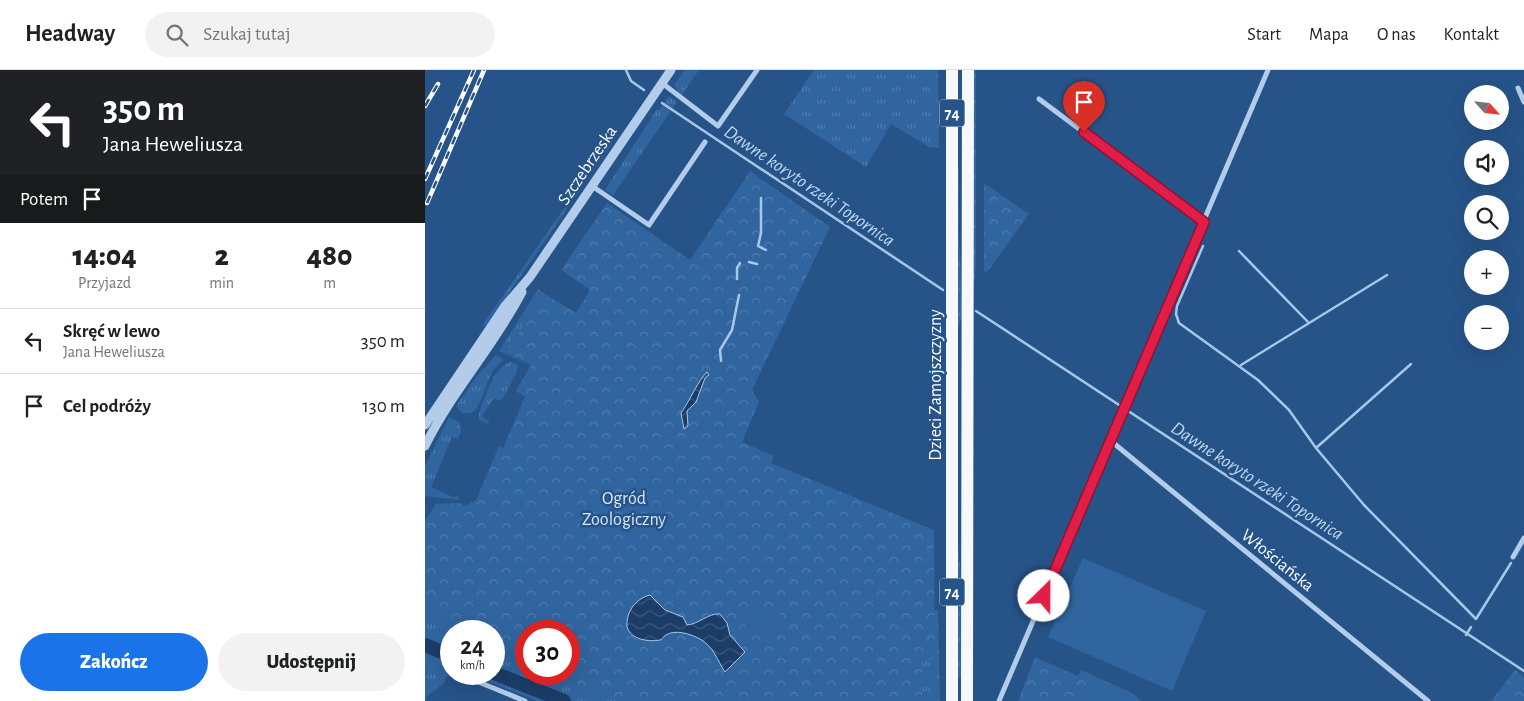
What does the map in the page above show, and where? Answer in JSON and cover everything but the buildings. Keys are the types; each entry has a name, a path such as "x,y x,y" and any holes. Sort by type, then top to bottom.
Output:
{"main road":[{"name":"Dzieci Zamojszczyzny","path":"952,701 953,70"},
{"name":"Dzieci Zamojszczyzny","path":"967,701 968,70"}],"street":[{"name":"Szczebrzeska","path":"425,446 441,415 512,311 530,277 671,70"},
{"path":"662,84 718,126 757,70"},
{"path":"999,701 1268,70"},
{"path":"1518,88 1524,102"},
{"path":"1039,100 1204,222"},
{"path":"592,186 649,225 705,142"},
{"name":"Szczebrzeska","path":"425,425 505,306 530,277"},
{"name":"Włościańska","path":"1111,441 1428,701"},
{"path":"1513,557 1524,538"},
{"path":"486,685 525,701"}],"green space":[{"path":"685,70 699,70 681,96 674,85"},
{"path":"814,70 938,70 939,148 929,147 891,124 866,167 784,114"},
{"path":"972,70 976,70 976,265 973,292"},
{"path":"669,96 677,102 613,195 605,190 657,109 659,110"},
{"path":"612,140 612,144 487,325 481,327"},
{"path":"957,166 959,170 959,235 963,314 957,332"},
{"name":"Ogród Zoologiczny","path":"750,171 830,227 752,390 759,402 742,442 774,456 771,463 934,530 935,659 922,659 922,701 618,701 578,685 580,685 580,620 515,620 515,654 505,648 505,620 449,620 425,609 425,521 436,504 459,503 465,506 476,500 499,446 503,448 525,397 516,391 531,365 505,352 545,294 576,313 590,290 561,270 607,203 690,260"},
{"path":"984,183 1029,214 988,271 984,272"},
{"path":"538,289 545,294 505,352 530,366 499,351"},
{"path":"496,355 504,360 493,371 477,407 472,413 462,413 456,406 477,376"},
{"path":"511,362 518,365 517,372 503,398 499,401 494,398 482,416 489,421 488,424 479,420 479,413 494,377 504,365"},
{"path":"449,417 460,423 461,432 458,439 452,437 431,487 453,497 458,496 459,500 425,496 425,466"},
{"path":"956,541 958,541 962,593 962,678 956,678"},
{"path":"1083,558 1206,611 1172,691 1048,637"},
{"path":"425,593 486,620 440,620 441,685 425,698"},
{"path":"755,604 781,615 770,639 744,628"},
{"path":"938,610 940,701 908,701 934,611"},
{"path":"505,629 515,633 515,685 580,685 580,680 619,701 537,701 497,685 505,685"},
{"path":"1035,657 1078,676 1081,670 1134,694 1141,701 1018,701"},
{"path":"1515,670 1524,677 1524,701 1491,701"},
{"path":"1097,678 1134,694 1132,701 1087,701"}],"water":[{"path":"707,372 709,375 705,378 696,402 687,411 688,426 684,429 681,413"},
{"path":"650,595 665,610 683,617 687,625 696,623 711,615 720,614 727,623 730,635 745,652 725,672 709,646 692,635 674,632 656,641 641,639 632,635 627,627 630,611 636,603"}],"waterway":[{"name":"Dawne koryto rzeki Topornica","path":"626,70 631,81 644,90"},
{"name":"Dawne koryto rzeki Topornica","path":"662,103 943,290"},
{"path":"761,198 761,233 758,246 766,250"},
{"path":"1203,246 1177,306 1176,314 1179,323 1258,380 1289,410 1316,448 1364,505 1476,619"},
{"path":"1239,251 1309,323"},
{"path":"749,262 757,264"},
{"path":"737,279 737,268 740,263"},
{"path":"1241,365 1387,275"},
{"path":"721,361 720,350 732,330 739,295"},
{"name":"Dawne koryto rzeki Topornica","path":"976,311 1524,671"},
{"path":"1316,448 1411,364"},
{"path":"1476,619 1511,563"},
{"name":"Dawne koryto rzeki Topornica","path":"1466,635 1471,627"},
{"path":"425,645 440,651"},
{"path":"505,677 564,701"}],"railway":[{"path":"425,179 474,70"},
{"path":"427,203 484,70"},
{"path":"425,106 438,84"}],"route":[{"path":"1044,596 1204,222 1084,132"}]}
